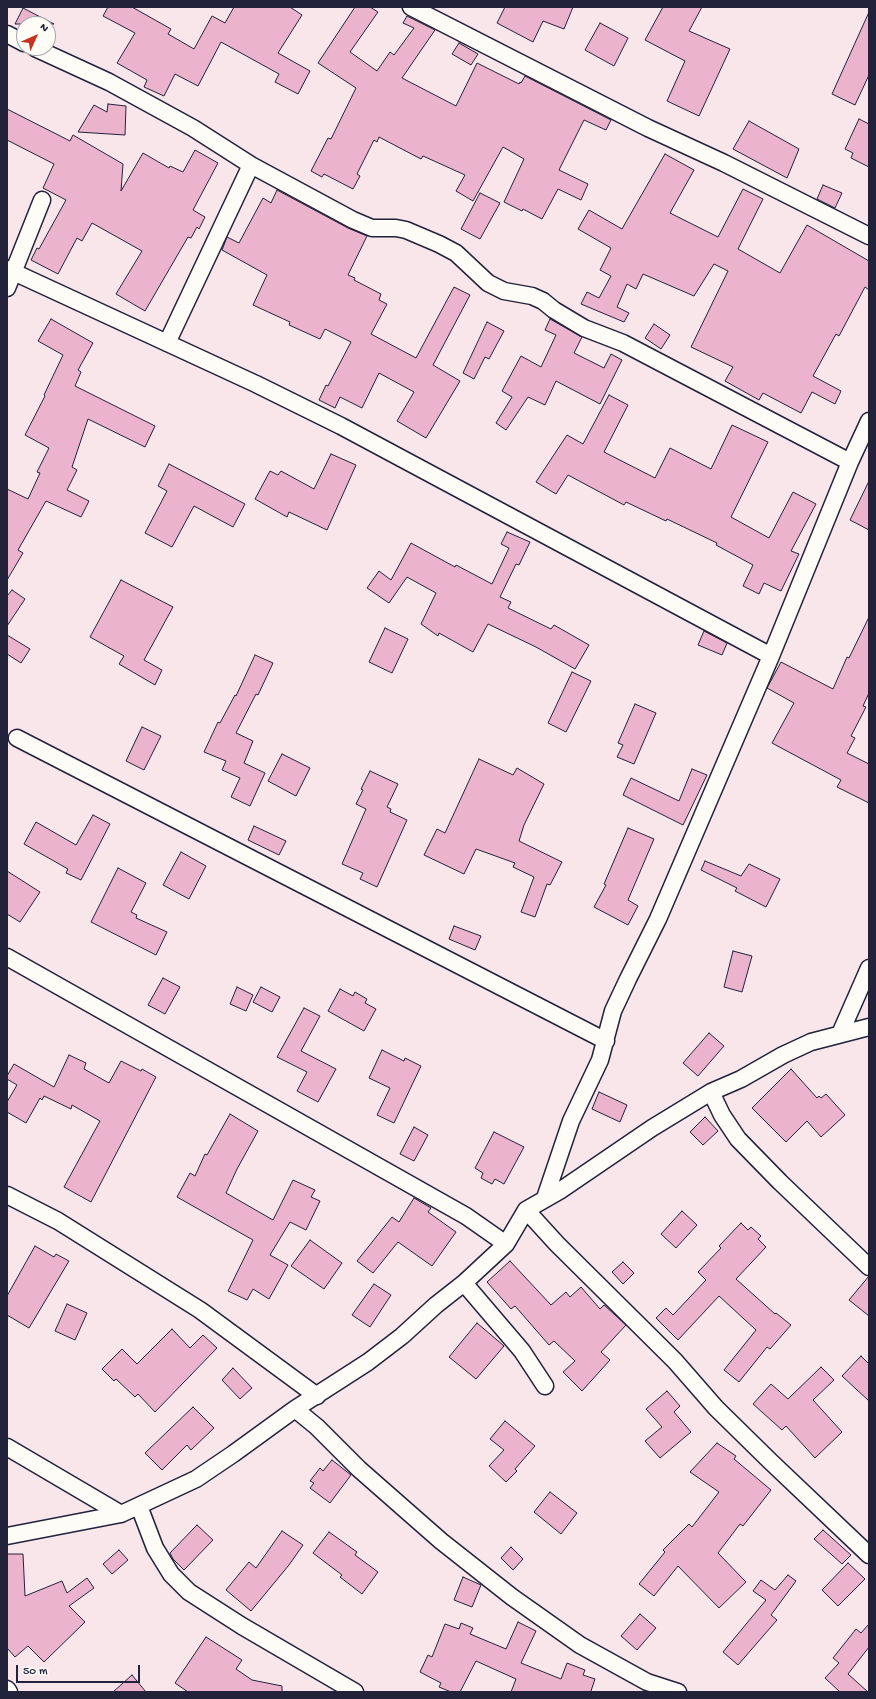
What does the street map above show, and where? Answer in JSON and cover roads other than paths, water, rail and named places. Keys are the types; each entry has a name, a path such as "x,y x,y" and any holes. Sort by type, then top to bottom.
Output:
{"street":[{"path":"411,7 648,128 724,163 869,236"},
{"path":"7,34 16,39"},
{"path":"52,56 130,94 193,128 251,165 282,180 315,200 372,228 396,228 406,230 439,244 456,253 488,283 504,291 532,296 543,301 554,310 584,328 623,343 850,462"},
{"path":"167,343 251,165"},
{"path":"7,288 10,271 42,200"},
{"path":"10,271 256,384 369,441 772,656"},
{"path":"545,1198 571,1121 600,1060 613,1011 658,919 772,656 850,462 869,420"},
{"path":"17,738 606,1041"},
{"path":"7,957 466,1216 506,1244"},
{"path":"840,1034 869,968"},
{"path":"7,1536 121,1514 196,1479 296,1409 368,1362 402,1336 436,1305 464,1283 506,1244 526,1210 561,1190 652,1128 712,1092 741,1079 783,1055 811,1042 869,1027"},
{"path":"712,1092 722,1115 738,1139 780,1182 869,1266"},
{"path":"7,1195 58,1222 200,1310 317,1396"},
{"path":"526,1210 557,1244 674,1361 727,1418 770,1461 869,1554"},
{"path":"464,1283 522,1351 545,1386"},
{"path":"296,1409 359,1469 441,1541 512,1597 580,1645 647,1682 678,1692"},
{"path":"7,1447 121,1514"},
{"path":"139,1506 155,1548 171,1574 189,1592 242,1626 356,1692"}]}
